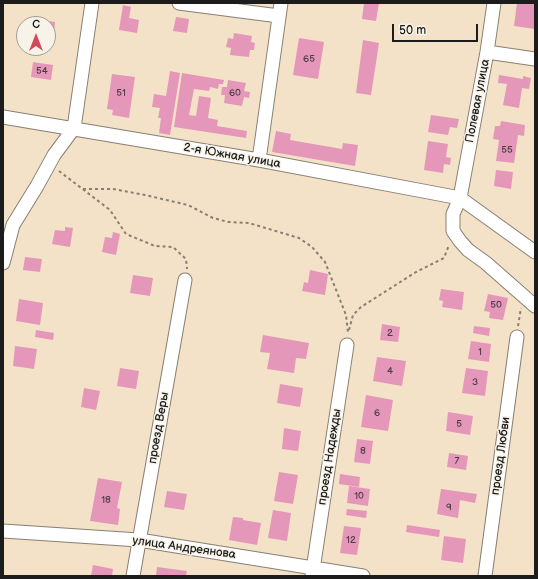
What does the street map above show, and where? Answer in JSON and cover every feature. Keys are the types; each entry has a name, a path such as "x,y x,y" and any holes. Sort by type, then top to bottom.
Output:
{"street":[{"path":"3,263 14,225 53,157 74,128 92,3"},
{"path":"179,3 279,16"},
{"path":"259,160 281,3"},
{"name":"Полевая улица","path":"453,231 453,214 460,198 487,52 494,3"},
{"path":"487,52 535,59"},
{"name":"2-я Южная улица","path":"3,117 259,160 460,198"},
{"path":"460,198 535,252"},
{"path":"453,231 468,250 486,263 535,306"},
{"name":"проезд Веры","path":"133,576 185,280"},
{"name":"проезд Любви","path":"485,576 517,337"},
{"name":"проезд Надежды","path":"313,572 348,339"},
{"name":"улица Андреянова","path":"3,531 139,540 313,572 363,576"}],"path":[{"path":"53,157 62,174 110,210 126,234 155,246 173,247 181,253 186,259 185,280"},
{"path":"83,189 113,189 145,195 188,205 213,218 228,222 249,223 299,238 312,247 324,262 346,314 348,339"},
{"path":"348,339 353,315 361,306 416,272 444,258 453,231"},
{"path":"517,337 522,294"}],"building":[{"path":"364,3 379,3 376,21 362,19"},
{"path":"517,3 535,3 535,29 514,26"},
{"path":"123,5 131,7 129,18 139,20 137,33 119,30"},
{"path":"176,17 189,19 187,33 173,31"},
{"path":"234,33 252,36 251,42 255,43 254,50 250,50 249,57 230,55 231,48 226,47 228,38 233,39"},
{"path":"299,38 324,42 318,79 293,75"},
{"path":"363,40 379,43 371,95 356,93"},
{"path":"33,62 53,65 51,80 31,77"},
{"path":"170,71 180,73 170,135 159,133 161,118 158,118 160,108 152,107 154,94 166,96"},
{"path":"182,73 224,80 223,84 219,84 218,89 210,87 209,91 194,89 189,115 196,116 199,96 211,98 208,118 218,120 217,126 247,131 246,138 174,127"},
{"path":"112,74 135,77 129,118 112,115 113,110 107,109"},
{"path":"499,75 523,79 523,76 531,78 529,89 522,88 519,108 503,105 507,84 498,83"},
{"path":"228,80 246,83 244,91 250,92 249,98 244,97 242,106 224,103 225,95 221,95 222,87 227,87"},
{"path":"431,115 459,119 457,128 450,127 448,135 428,132"},
{"path":"501,121 525,125 524,136 518,135 514,163 496,161 499,140 493,139 495,126 500,126"},
{"path":"276,131 291,134 290,140 342,149 343,143 358,145 355,166 272,152"},
{"path":"428,141 448,144 446,157 451,158 450,165 444,164 443,173 424,170"},
{"path":"496,170 513,172 511,189 494,186"},
{"path":"65,227 73,228 70,247 52,244 55,230 65,231"},
{"path":"113,232 120,234 116,255 102,252 105,237 112,238"},
{"path":"25,257 42,259 40,272 23,270"},
{"path":"310,270 328,274 325,295 302,291 304,282 308,283"},
{"path":"133,275 153,278 150,296 130,293"},
{"path":"441,289 464,292 462,310 442,307 443,301 439,300"},
{"path":"488,294 508,298 503,320 489,318 490,312 484,311"},
{"path":"19,299 43,303 40,325 16,321"},
{"path":"382,324 400,327 398,342 380,340"},
{"path":"474,326 490,328 489,336 473,333"},
{"path":"36,330 54,333 53,340 35,337"},
{"path":"263,335 309,343 306,359 296,358 294,373 267,369 270,353 260,352"},
{"path":"471,341 491,344 489,362 468,359"},
{"path":"15,346 37,349 34,369 13,366"},
{"path":"377,357 406,361 402,386 373,381"},
{"path":"120,368 139,371 136,389 117,386"},
{"path":"466,368 488,371 485,396 462,393"},
{"path":"280,384 303,388 300,407 277,403"},
{"path":"84,388 100,391 96,410 81,407"},
{"path":"366,395 393,400 388,431 361,427"},
{"path":"448,412 473,416 470,435 446,431"},
{"path":"284,428 301,431 298,451 282,449"},
{"path":"357,439 373,441 370,464 354,462"},
{"path":"449,453 468,456 466,470 447,467"},
{"path":"279,472 298,475 293,504 274,501"},
{"path":"340,474 360,477 359,487 339,484"},
{"path":"98,478 122,482 117,508 120,509 118,525 90,521"},
{"path":"349,486 370,489 368,506 347,503"},
{"path":"441,489 477,494 475,503 460,500 458,518 437,514"},
{"path":"167,491 187,494 184,510 164,507"},
{"path":"347,509 367,511 366,518 346,515"},
{"path":"273,510 291,513 287,541 268,538"},
{"path":"233,517 261,523 257,545 229,540"},
{"path":"407,525 440,530 439,537 406,532"},
{"path":"344,526 361,528 357,555 340,553"},
{"path":"444,536 466,539 463,563 441,560"},
{"path":"93,565 113,569 112,576 91,576"},
{"path":"157,567 187,571 186,576 156,576"}]}
